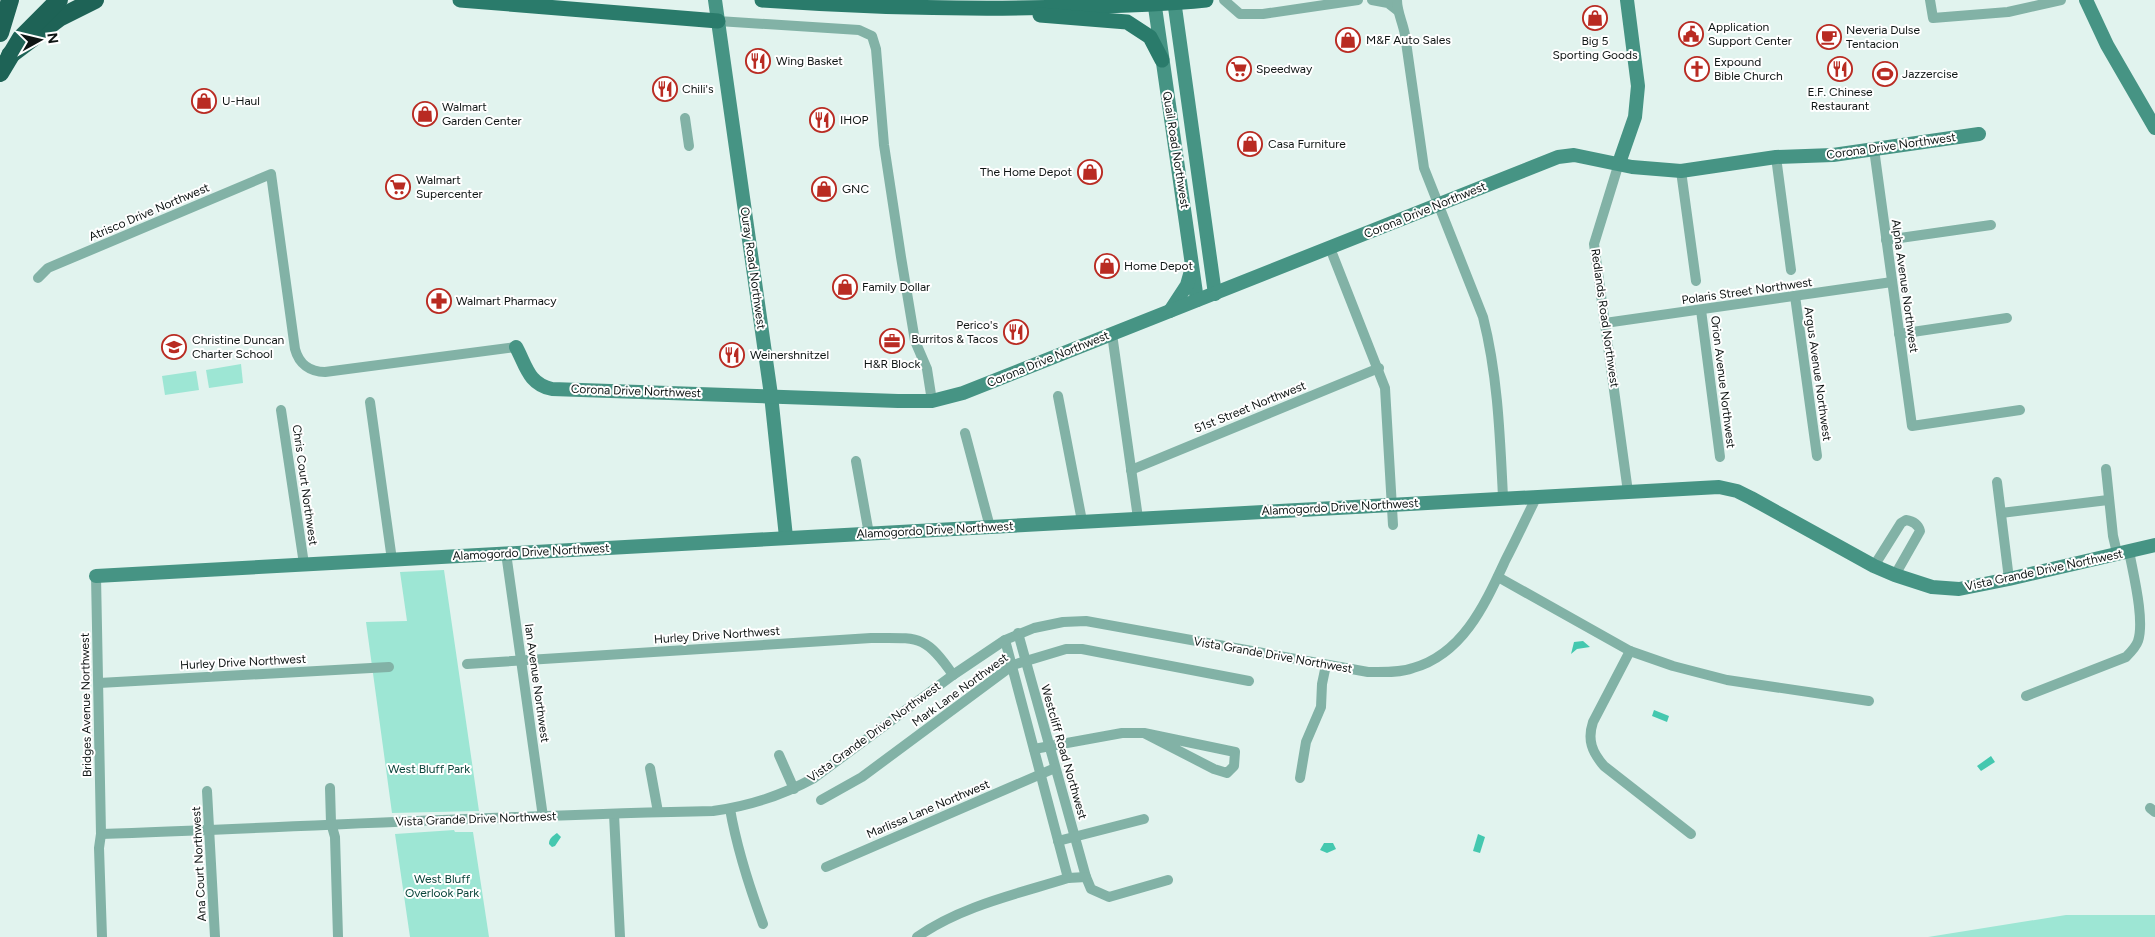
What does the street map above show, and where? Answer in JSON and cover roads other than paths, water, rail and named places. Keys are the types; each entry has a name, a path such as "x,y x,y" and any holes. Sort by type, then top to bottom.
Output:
{"highway":[{"path":"0,33 10,0"},
{"path":"0,73 10,55 32,25 59,0"},
{"path":"10,55 59,18 95,0"}],"main road":[{"path":"460,0 718,21"},
{"path":"762,0 881,8 996,9 1206,0"},
{"path":"996,9 1065,18 1127,22 1150,37 1162,60"}],"street":[{"name":"Ouray Road Northwest","path":"715,0 771,395 786,537"},
{"path":"1224,0 1240,14 1263,14 1358,0"},
{"path":"1372,0 1397,5 1402,20 1424,168 1484,318 1489,338 1498,410 1503,498"},
{"name":"Redlands Road Northwest","path":"1627,0 1638,86 1635,117 1594,244 1628,492"},
{"path":"1930,0 1933,18 2008,12 2061,0"},
{"path":"2086,0 2107,45 2153,119"},
{"name":"Quail Road Northwest","path":"1154,2 1197,300"},
{"name":"Quail Road Northwest","path":"1174,2 1215,294"},
{"path":"718,21 859,30 872,36 876,49 884,145 915,340 927,369 932,401"},
{"path":"685,118 689,146"},
{"name":"Corona Drive Northwest","path":"271,174 296,355 312,370 325,372 516,347 532,379 552,389 771,395 848,400 932,401 963,393 1558,157 1574,155 1632,167 1682,171 1776,157 1833,155 1979,134"},
{"name":"Alpha Avenue Northwest","path":"1874,149 1912,426 2020,410"},
{"path":"1776,157 1791,270"},
{"path":"1682,171 1696,281"},
{"name":"Atrisco Drive Northwest","path":"38,278 48,268 271,174"},
{"path":"1185,208 1202,205"},
{"path":"1886,240 1991,225"},
{"path":"1330,248 1385,388 1393,525"},
{"path":"1170,312 1187,285 1192,265"},
{"name":"Polaris Street Northwest","path":"1605,323 1892,282"},
{"name":"Argus Avenue Northwest","path":"1794,296 1817,456"},
{"name":"Orion Avenue Northwest","path":"1700,310 1720,457"},
{"path":"1899,334 2007,318"},
{"path":"1112,334 1138,518"},
{"name":"51st Street Northwest","path":"1131,470 1378,368"},
{"path":"1058,396 1082,522"},
{"path":"370,402 392,560"},
{"name":"Chris Court Northwest","path":"281,410 304,564"},
{"path":"965,433 990,527"},
{"path":"856,461 869,534"},
{"path":"2026,696 2126,656 2138,642 2140,632 2135,581 2123,552 2108,500 2106,470"},
{"path":"1997,482 2009,579"},
{"name":"Alamogordo Drive Northwest","path":"96,576 1719,487 1737,491 1770,509"},
{"name":"Vista Grande Drive Northwest","path":"101,834 331,823 658,812 730,808 754,804 794,789 814,778 953,675 1005,640 1018,633 1048,624 1086,621 1326,666 1382,672 1413,668 1450,647 1466,631 1482,608 1536,496"},
{"path":"2000,513 2108,500"},
{"name":"Vista Grande Drive Northwest","path":"1770,509 1895,576 1925,585 1947,588 1958,588 2009,579 2155,545"},
{"path":"1874,566 1901,522 1911,521 1918,526 1920,531 1895,576"},
{"name":"Ian Avenue Northwest","path":"506,553 543,817"},
{"name":"Bridges Avenue Northwest","path":"96,576 101,834 98,848 102,937"},
{"path":"1498,577 1630,651 1673,666 1727,680 1869,701"},
{"name":"Westcliff Road Northwest","path":"1018,633 1086,877"},
{"name":"Hurley Drive Northwest","path":"467,664 871,638 913,638 933,648 953,675"},
{"path":"1005,640 1068,878"},
{"name":"Mark Lane Northwest","path":"821,800 862,777 1013,665 1066,648 1082,649 1249,681"},
{"path":"1630,651 1593,722 1590,737 1591,745 1596,757 1604,766 1691,834"},
{"path":"1300,778 1306,742 1321,706 1322,684 1326,666"},
{"name":"Hurley Drive Northwest","path":"99,683 389,667"},
{"path":"1034,749 1100,738 1112,734 1144,733 1235,752 1234,766 1227,773 1214,769 1144,733"},
{"path":"779,755 794,789"},
{"path":"650,768 658,812"},
{"name":"Marlissa Lane Northwest","path":"826,867 1055,768"},
{"path":"330,788 331,823 335,836 338,937"},
{"name":"Ana Court Northwest","path":"207,791 215,937"},
{"path":"730,808 743,869 763,924"},
{"path":"614,814 620,937"},
{"path":"1058,841 1144,819"},
{"path":"918,937 938,922 958,914 1068,878 1086,877 1091,889 1110,897 1168,880"}],"place":[{"name":"Big 5 Sporting Goods","path":"1595,18"},
{"name":"Application Support Center","path":"1691,34"},
{"name":"Neveria Dulse Tentacion","path":"1829,37"},
{"name":"M&F Auto Sales","path":"1348,40"},
{"name":"Wing Basket","path":"758,61"},
{"name":"Speedway","path":"1239,69"},
{"name":"Expound Bible Church","path":"1697,69"},
{"name":"E.F. Chinese Restaurant","path":"1840,69"},
{"name":"Jazzercise","path":"1885,74"},
{"name":"Chili's","path":"665,89"},
{"name":"U-Haul","path":"204,101"},
{"name":"Walmart Garden Center","path":"425,114"},
{"name":"IHOP","path":"822,120"},
{"name":"Casa Furniture","path":"1250,144"},
{"name":"The Home Depot","path":"1090,172"},
{"name":"Walmart Supercenter","path":"398,187"},
{"name":"GNC","path":"824,189"},
{"name":"Home Depot","path":"1107,266"},
{"name":"Family Dollar","path":"845,287"},
{"name":"Walmart Pharmacy","path":"439,301"},
{"name":"Perico's Burritos & Tacos","path":"1016,332"},
{"name":"H&R Block","path":"892,341"},
{"name":"Christine Duncan Charter School","path":"174,347"},
{"name":"Weinershnitzel","path":"732,355"}],"park label":[{"name":"West Bluff Park","path":"429,769"},
{"name":"West Bluff Overlook Park","path":"442,886"}]}
